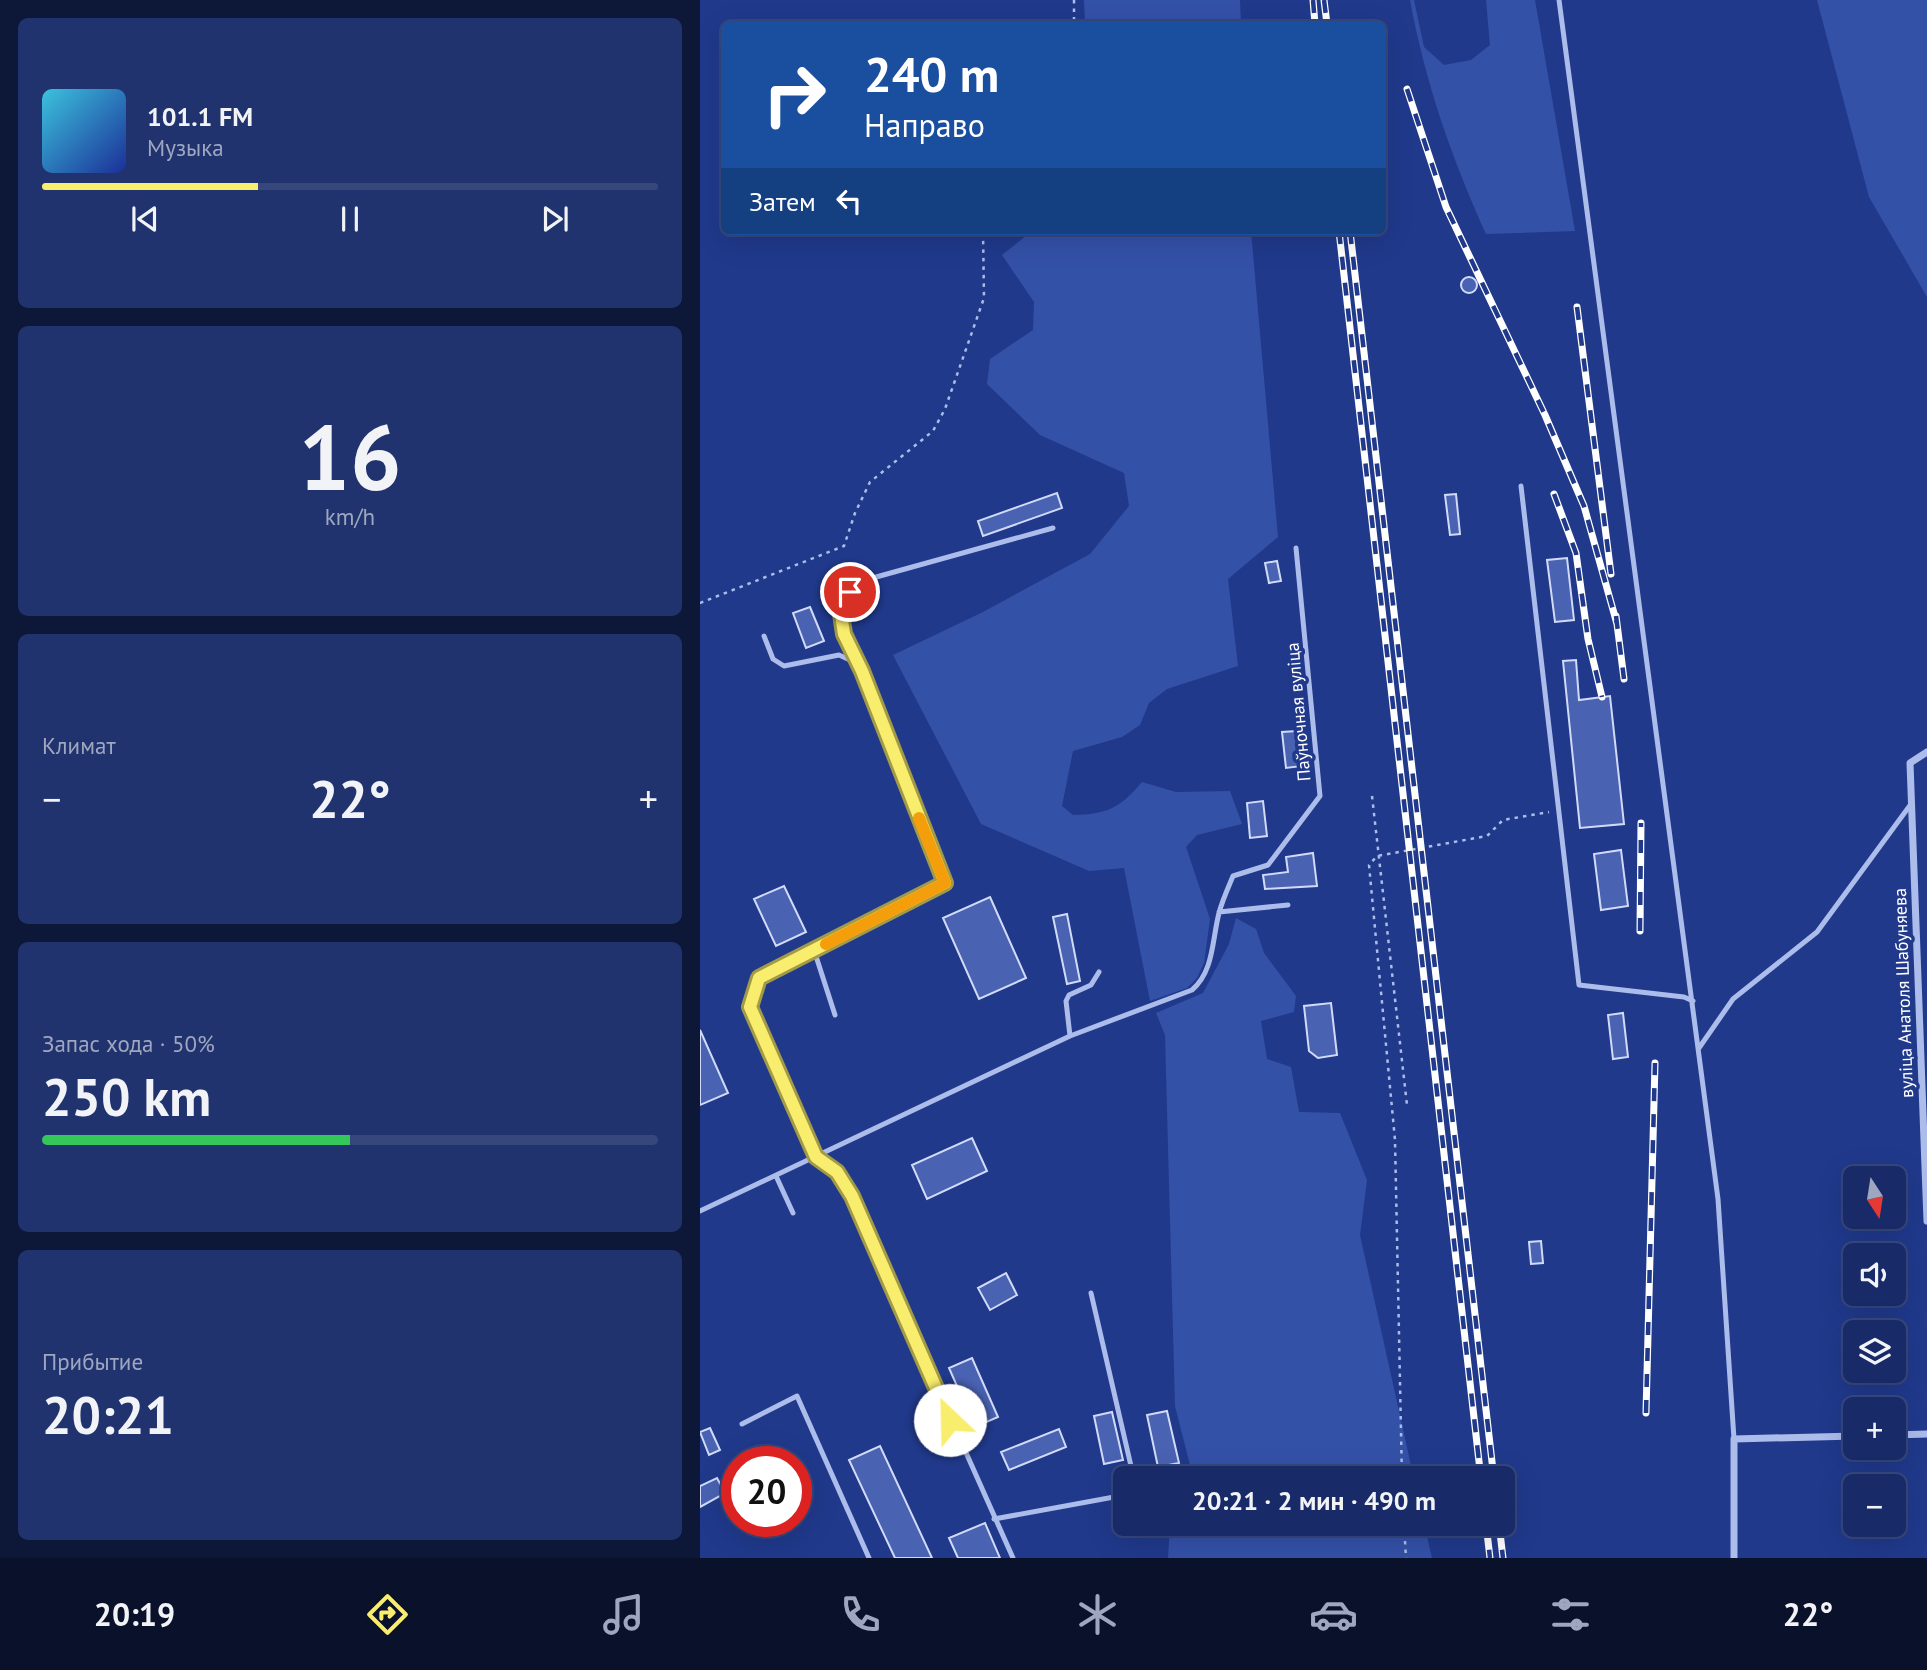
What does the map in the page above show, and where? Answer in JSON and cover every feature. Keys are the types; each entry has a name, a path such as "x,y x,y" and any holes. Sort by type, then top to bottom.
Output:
{"street":[{"name":"вуліца Анатоля Шабуняева","path":"1927,752 1910,763 1927,1221"},
{"path":"1906,1435 1927,1434"},
{"path":"1734,1558 1734,1439 1843,1436"}],"lane":[{"path":"1559,0 1718,1199 1734,1439"},
{"path":"1521,486 1579,985 1684,997 1693,1001"},
{"path":"1013,1558 852,1196 837,1172 816,1157 750,1007 759,978 945,883 859,664 844,634 841,614 850,592 869,579 1053,528"},
{"name":"Паўночная вуліца","path":"1219,912 1233,876 1268,865 1320,796 1296,548"},
{"path":"764,636 773,659 784,666 839,654 859,664"},
{"path":"1699,1048 1733,999 1817,932 1911,804"},
{"path":"700,1212 1070,1036 1192,990 1202,981 1208,967 1219,912 1288,905"},
{"path":"814,950 835,1015"},
{"path":"1070,1036 1066,1001 1069,995 1091,985 1099,972"},
{"path":"776,1176 793,1213"},
{"path":"1091,1293 1131,1466"},
{"path":"742,1424 797,1396 869,1558"},
{"path":"994,1519 1113,1497"}],"path":[{"path":"1074,0 1074,21"},
{"path":"700,603 844,546 855,513 870,482 933,431 945,409 984,298 983,235"},
{"path":"1372,796 1407,1105"},
{"path":"1402,1466 1395,1140 1369,865 1379,856 1487,836 1503,820 1559,811"},
{"path":"1405,1536 1406,1558"}],"shaded area":[{"path":"1084,0 1240,0 1241,21 1085,21"},
{"path":"1410,0 1414,0 1424,47 1444,65 1471,60 1490,45 1486,0 1535,0 1575,231 1486,234 1441,120 1423,61"},
{"path":"1817,0 1927,0 1927,297 1869,197"},
{"path":"1027,235 1251,235 1278,537 1228,579 1238,666 1167,689 1149,703 1140,725 1122,737 1073,751 1062,806 1073,815 1104,811 1119,804 1142,782 1176,792 1230,791 1242,824 1197,835 1186,847 1210,919 1204,963 1197,978 1187,988 1150,1001 1124,868 1089,871 981,824 893,655 983,612 1090,554 1129,506 1124,473 1040,435 987,384 990,359 1033,330 1034,302 1002,255"},
{"path":"1236,918 1256,929 1264,953 1296,996 1294,1012 1261,1021 1267,1059 1291,1067 1299,1112 1340,1113 1367,1180 1360,1235 1411,1466 1190,1466 1175,1406 1165,1035 1156,1013 1203,993 1229,944"},
{"path":"1169,1536 1427,1536 1432,1558 1168,1558"}],"building":[{"path":"1469,277 1475,279 1475,291 1469,293 1463,291 1461,285 1463,279"},
{"path":"1057,493 1062,508 983,536 978,521"},
{"path":"1456,494 1460,534 1450,535 1445,495"},
{"path":"1567,558 1574,620 1555,622 1547,560"},
{"path":"1277,561 1281,581 1269,583 1265,563"},
{"path":"810,607 824,641 806,648 793,613"},
{"path":"1576,660 1579,700 1610,696 1624,824 1580,828 1563,661"},
{"path":"1297,731 1302,766 1286,768 1282,732"},
{"path":"1263,801 1267,836 1250,838 1247,803"},
{"path":"1621,850 1628,906 1601,910 1594,854"},
{"path":"1313,853 1317,886 1265,889 1263,875 1288,872 1286,857"},
{"path":"784,886 806,932 776,946 754,899"},
{"path":"990,897 1026,978 979,999 943,918"},
{"path":"1067,914 1080,981 1067,984 1053,917"},
{"path":"1331,1003 1337,1055 1318,1058 1309,1051 1304,1006"},
{"path":"1623,1013 1628,1057 1613,1059 1608,1015"},
{"path":"700,1030 728,1093 700,1105"},
{"path":"972,1138 987,1171 927,1199 912,1165"},
{"path":"1541,1241 1543,1263 1531,1264 1529,1242"},
{"path":"1006,1273 1017,1295 990,1310 978,1288"},
{"path":"972,1358 998,1417 975,1427 949,1368"},
{"path":"1167,1411 1179,1463 1158,1466 1147,1415"},
{"path":"1112,1412 1123,1460 1104,1464 1094,1416"},
{"path":"710,1428 720,1450 709,1455 700,1432"},
{"path":"1059,1429 1066,1447 1009,1470 1001,1452"},
{"path":"880,1446 932,1558 895,1558 849,1460"},
{"path":"717,1478 721,1486 721,1495 700,1507 700,1486"},
{"path":"985,1523 1000,1558 958,1558 949,1538"}],"railway":[{"path":"1313,0 1315,21"},
{"path":"1324,0 1327,21"},
{"path":"1407,89 1446,207 1545,415 1584,506 1617,624"},
{"path":"1339,235 1480,1466"},
{"path":"1350,235 1492,1466"},
{"path":"1577,307 1611,574"},
{"path":"1554,494 1576,553 1588,639 1602,697"},
{"path":"1616,616 1624,679"},
{"path":"1640,931 1641,823"},
{"path":"1646,1413 1655,1063"},
{"path":"1487,1536 1490,1558"},
{"path":"1500,1536 1503,1558"}],"slow traffic":[{"path":"826,944 945,883 919,818"}],"route":[{"path":"850,592 841,614 844,634 862,671 945,883 759,978 750,1007 816,1157 837,1172 852,1196 950,1420"}]}
